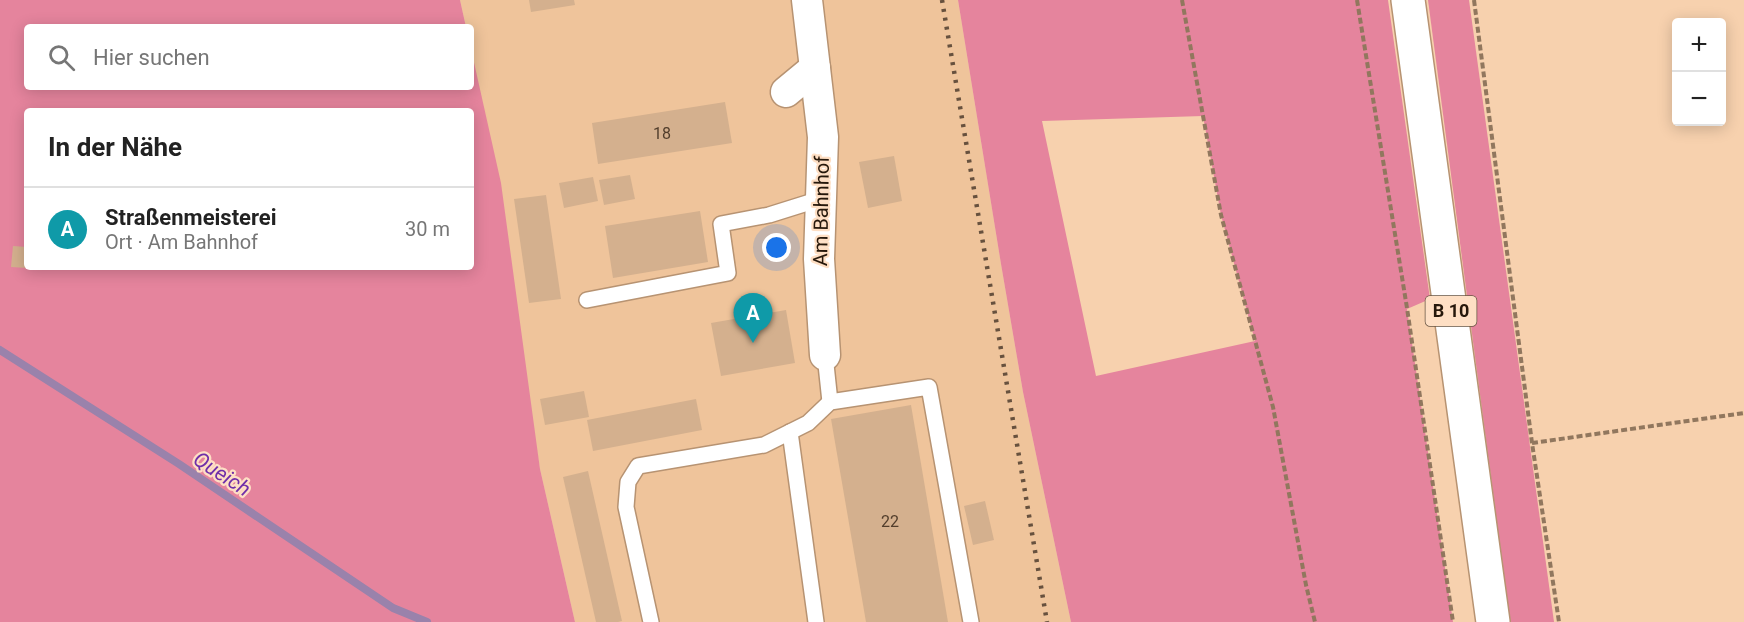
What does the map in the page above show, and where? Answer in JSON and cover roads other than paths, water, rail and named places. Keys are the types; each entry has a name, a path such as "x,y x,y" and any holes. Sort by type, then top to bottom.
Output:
{"highway":[{"name":"B 10","path":"1408,0 1493,622"}],"street":[{"name":"Am Bahnhof","path":"807,0 823,137 819,259 825,355"},
{"path":"786,92 815,68"}],"lane":[{"path":"587,300 728,273 721,224 769,215 820,199"},
{"path":"825,355 830,402"},
{"path":"651,622 626,507 628,482 638,466 764,445 807,423 830,402 929,387 971,622"},
{"path":"790,432 816,622"}],"waterway":[{"name":"Queich","path":"0,350 179,464 393,608 427,622"}],"railway":[{"path":"942,0 1047,622"}],"place":[{"name":"Straßenmeisterei","path":"753,343"}]}
